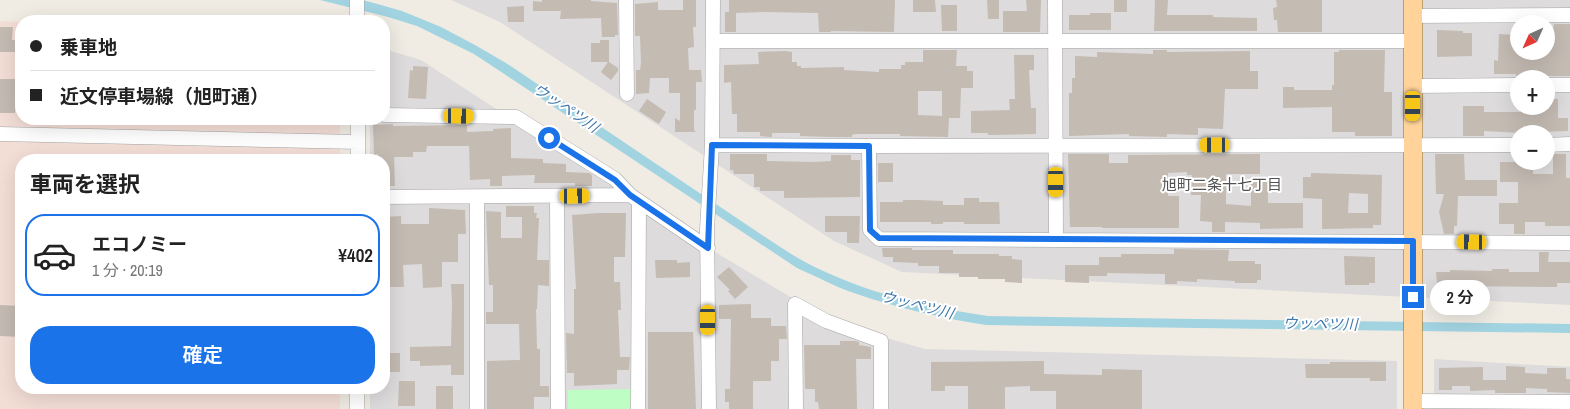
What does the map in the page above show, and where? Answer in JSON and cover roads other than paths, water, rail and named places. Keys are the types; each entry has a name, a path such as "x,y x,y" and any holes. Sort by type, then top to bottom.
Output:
{"main road":[{"path":"1413,8 1413,405"}],"street":[{"path":"357,0 357,15"},
{"path":"626,0 627,94"},
{"path":"709,409 708,230 712,145 713,0"},
{"path":"1055,0 1056,238"},
{"path":"1413,8 1570,15"},
{"path":"713,41 1413,41"},
{"path":"1413,86 1510,85"},
{"path":"1555,85 1570,85"},
{"path":"390,115 516,117 615,180 635,198 708,248"},
{"path":"358,125 358,154"},
{"path":"0,134 358,142"},
{"path":"1555,145 1570,144"},
{"path":"712,145 1510,145"},
{"path":"869,146 870,230 879,238 1570,243"},
{"path":"390,197 557,196 635,198"},
{"path":"557,196 558,409"},
{"path":"477,409 478,197"},
{"path":"635,198 638,409"},
{"path":"796,409 795,304 826,321 881,341 881,409"},
{"path":"357,394 357,409"},
{"path":"1413,405 1570,402"}],"water":[{"name":"ウッペツ川","path":"320,0 362,0 402,11 441,27 506,63 794,256 827,273 894,297 988,316 1570,324 1570,333 986,325 903,308 847,291 797,268 474,54 417,26 390,18 390,15 380,15"}],"district":[{"name":"旭町二条十七丁目","path":"1222,185"}]}
